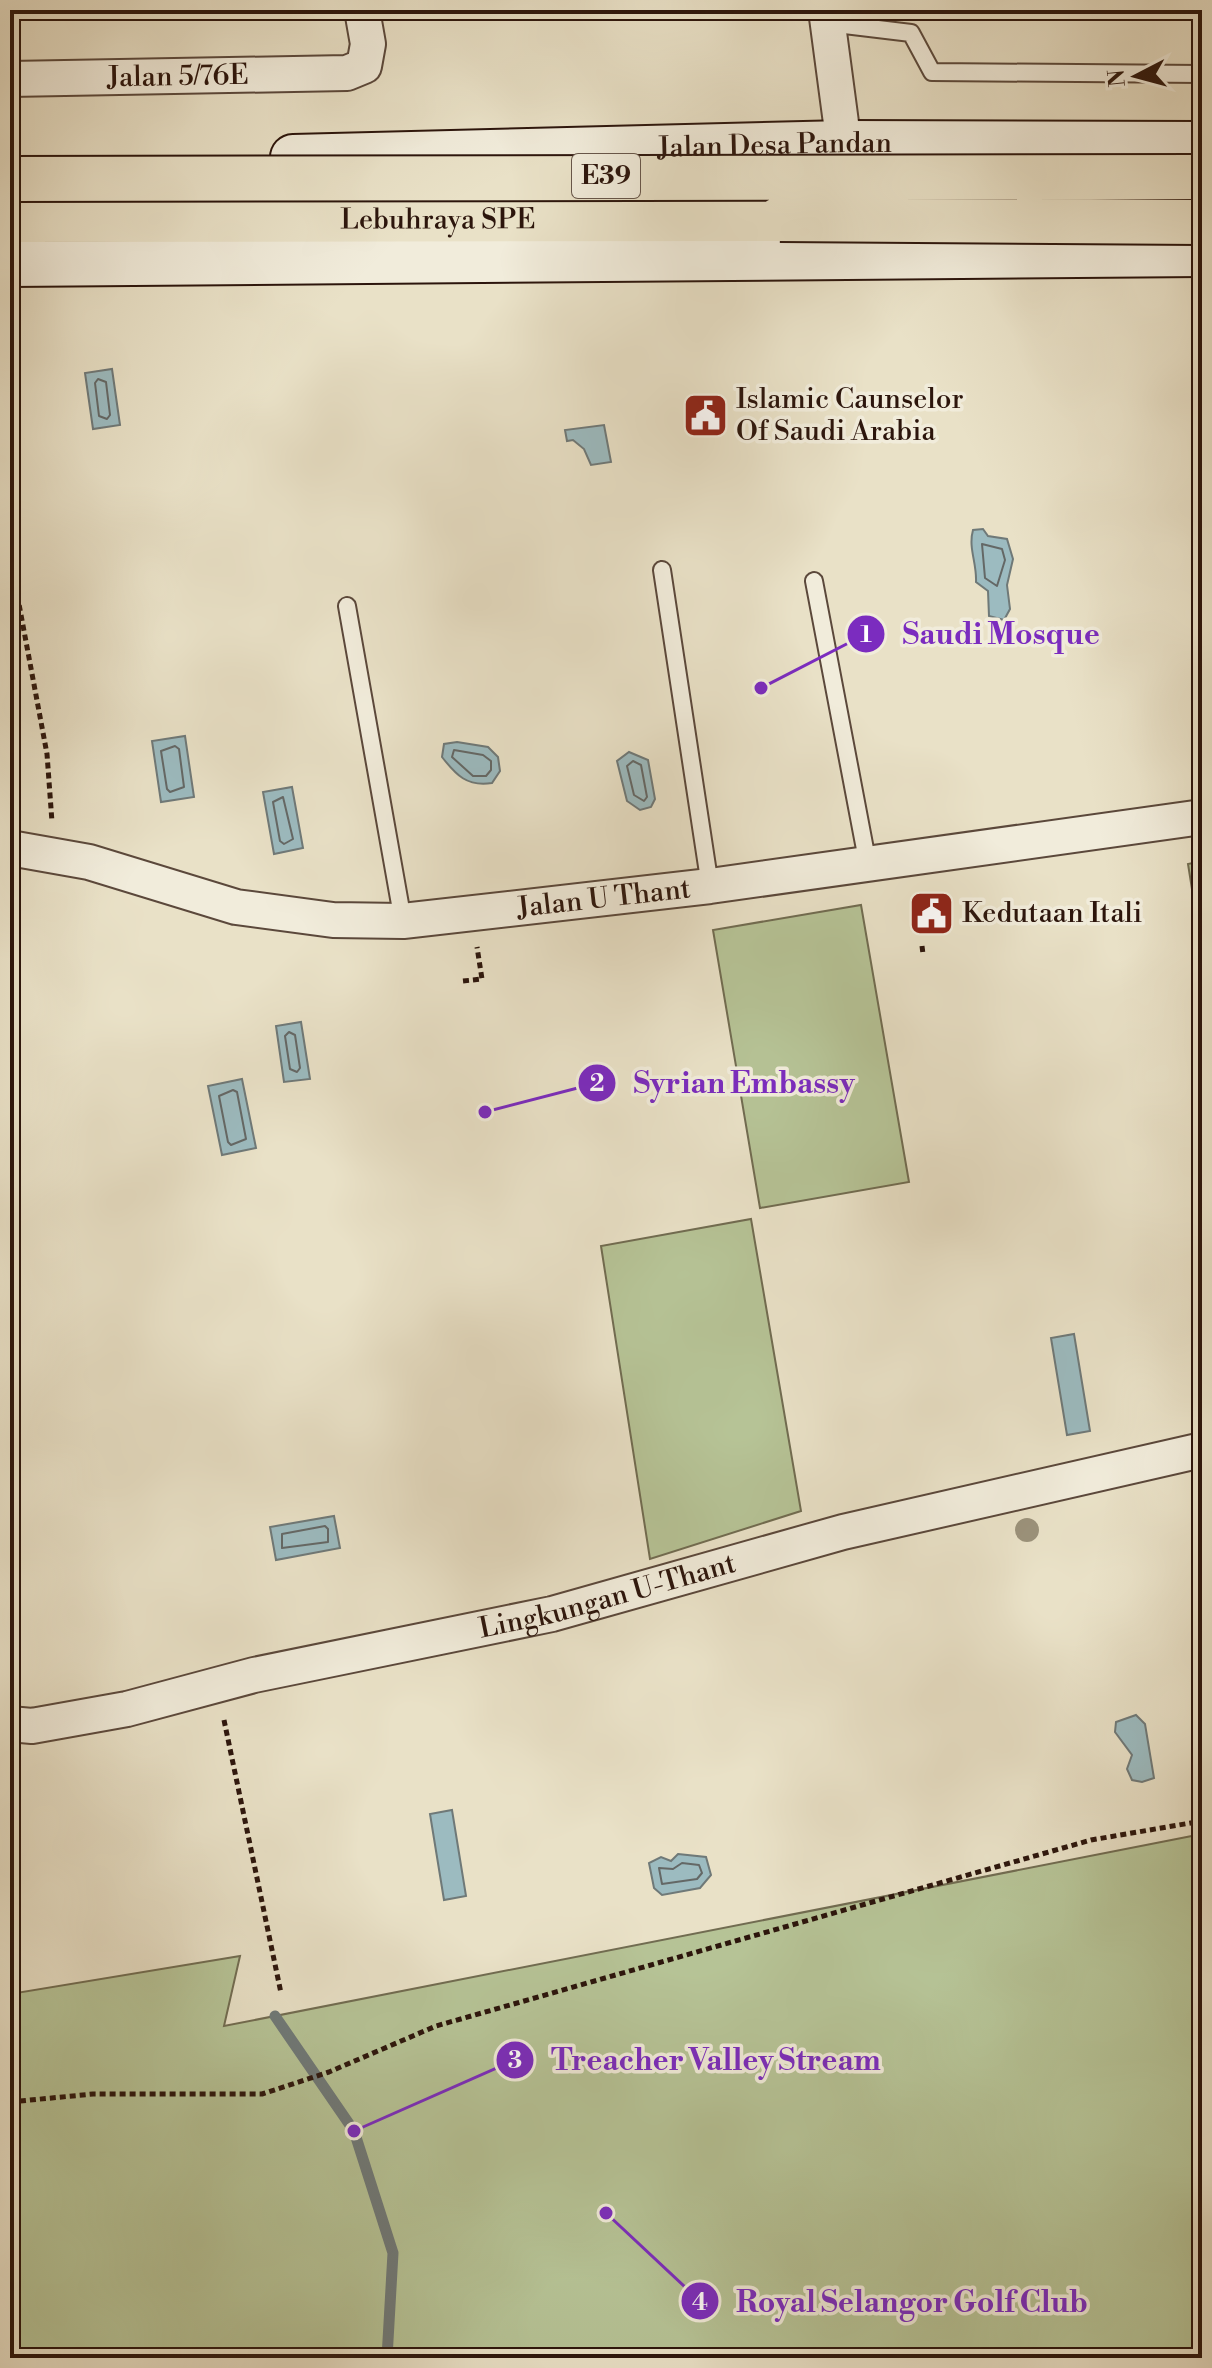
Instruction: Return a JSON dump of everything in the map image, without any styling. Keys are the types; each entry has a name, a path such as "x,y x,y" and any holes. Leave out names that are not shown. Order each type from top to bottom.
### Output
{"highway":[{"name":"Lebuhraya SPE","path":"10,179 1202,177"},
{"name":"Lebuhraya SPE","path":"10,220 707,218 1202,222"}],"street":[{"name":"Jalan 5/76E","path":"10,79 347,73 364,66 367,56 362,10"},
{"path":"827,17 855,233 871,242 996,242 1099,255"},
{"name":"Jalan Desa Pandan","path":"10,160 368,156 845,143 1202,144"},
{"name":"Jalan Desa Pandan","path":"10,191 850,206 1202,186"},
{"path":"645,261 816,248 839,238 850,206"},
{"path":"10,264 1202,254"},
{"name":"Jalan U Thant","path":"10,848 89,862 236,907 333,920 403,921 710,886 1202,817"},
{"name":"Lingkungan U-Thant","path":"10,1724 32,1726 113,1711 216,1685 552,1614 843,1532 1202,1450"}],"lane":[{"path":"827,17 911,33 932,72 1202,74"},
{"path":"662,570 710,886"},
{"path":"814,581 868,865"},
{"path":"347,606 403,921"}],"path":[{"path":"10,556 47,754 54,855"},
{"path":"922,946 923,954"},
{"path":"463,981 482,979 478,954"},
{"path":"216,1685 281,1993"},
{"path":"10,2102 93,2094 262,2094 329,2072 451,2022 1091,1840 1202,1821"}],"green space":[{"path":"1202,861 1202,952 1188,864"},
{"path":"861,905 909,1182 760,1208 713,930"},
{"path":"751,1219 801,1511 650,1559 601,1246"},
{"path":"1202,1834 1202,2358 10,2358 10,1994 240,1956 224,2026"}],"water":[{"path":"112,369 120,425 93,429 85,373"},
{"path":"604,425 611,462 591,465 584,449 573,440 567,441 565,430"},
{"path":"983,529 988,536 1007,539 1013,559 1007,585 1010,609 1004,620 989,616 988,591 976,582 972,537 973,530"},
{"path":"185,736 194,797 161,802 152,741"},
{"path":"457,742 488,747 498,757 500,771 492,783 469,781 447,763 442,757 444,744"},
{"path":"629,752 648,760 655,799 651,807 640,810 627,801 617,761"},
{"path":"292,787 303,848 274,854 263,792"},
{"path":"301,1022 310,1079 284,1082 276,1026"},
{"path":"242,1079 256,1148 222,1155 208,1086"},
{"path":"1074,1334 1090,1431 1067,1435 1051,1338"},
{"path":"334,1516 340,1548 276,1560 270,1527"},
{"path":"1136,1715 1145,1724 1154,1778 1142,1782 1132,1780 1127,1769 1132,1755 1115,1732 1116,1722"},
{"path":"452,1810 466,1896 444,1900 430,1814"},
{"path":"678,1854 706,1857 711,1875 700,1888 662,1895 654,1888 649,1863 661,1857 671,1861"}],"waterway":[{"path":"275,2016 354,2131 393,2253 387,2358"}],"place":[{"name":"Islamic Caunselor Of Saudi Arabia","path":"705,415"},
{"name":"Saudi Mosque","path":"761,688"},
{"name":"Kedutaan Itali","path":"931,913"},
{"name":"Syrian Embassy","path":"485,1112"},
{"name":"Treacher Valley Stream","path":"354,2131"},
{"name":"Royal Selangor Golf Club","path":"606,2213"}]}
